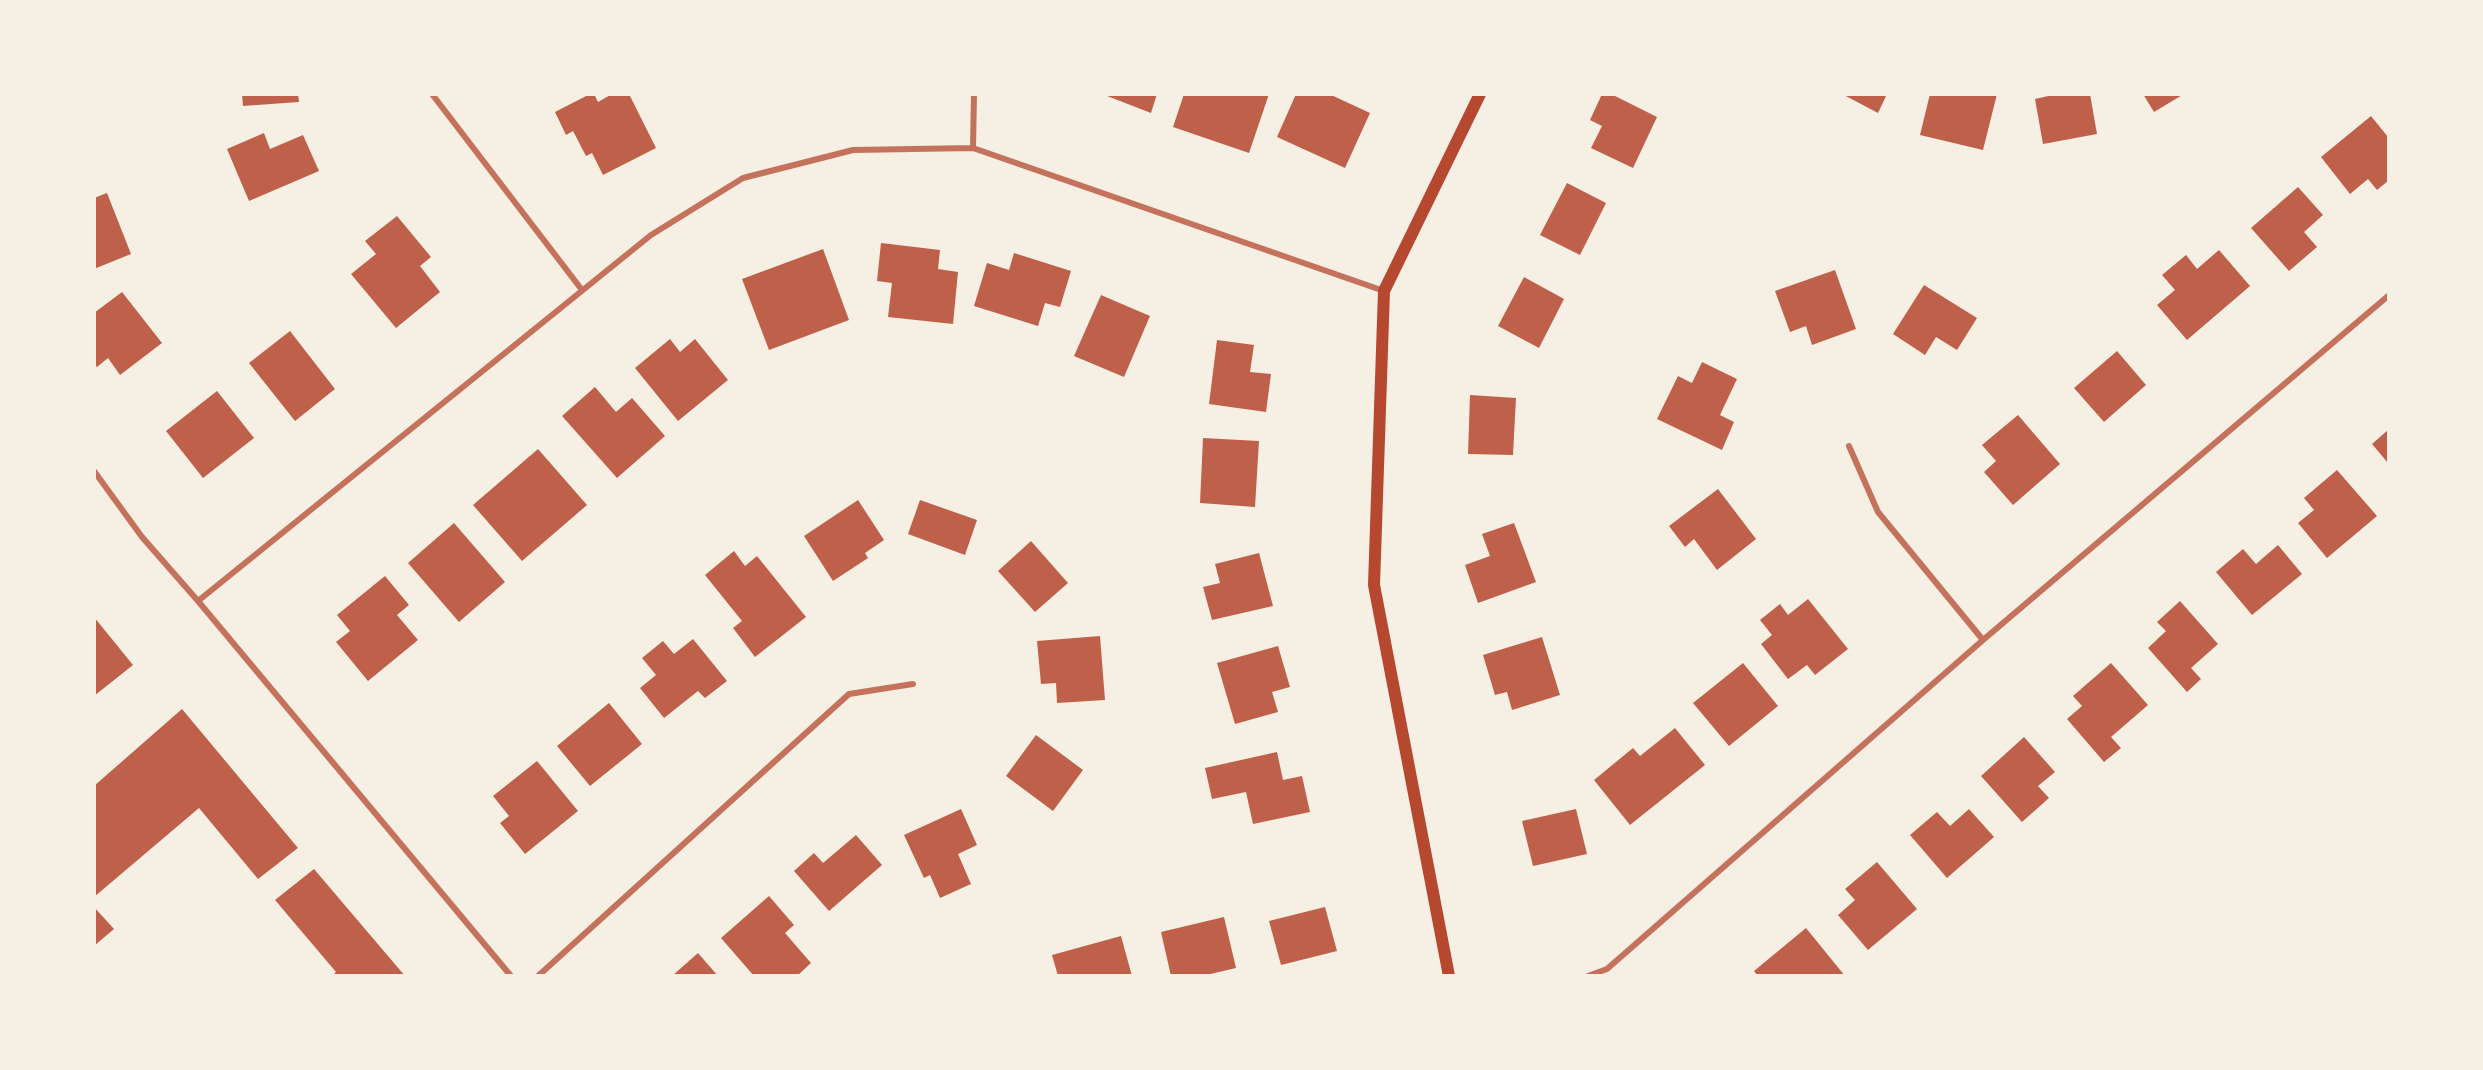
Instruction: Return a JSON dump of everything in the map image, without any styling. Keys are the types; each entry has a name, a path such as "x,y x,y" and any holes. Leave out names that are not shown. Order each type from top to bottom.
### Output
{"main road":[{"path":"1449,975 1374,585 1384,291 1480,94"}],"street":[{"path":"432,94 582,290"},
{"path":"973,148 974,94"},
{"path":"198,601 651,235 743,178 853,150 973,148 1384,291"},
{"path":"1588,975 1607,969 1983,640 2388,296"},
{"path":"1849,447 1878,512 1983,640"},
{"path":"94,471 142,537 511,975"},
{"path":"538,975 849,694 913,684"}],"building":[{"path":"242,94 298,94 299,102 243,106"},
{"path":"594,94 598,102 612,94 629,94 656,148 603,175 592,153 586,156 573,131 566,135 555,112"},
{"path":"1102,94 1157,94 1151,113"},
{"path":"1184,94 1269,94 1249,153 1173,127"},
{"path":"1296,94 1329,94 1370,113 1345,168 1277,137"},
{"path":"1602,94 1611,94 1657,117 1633,168 1591,148 1602,126 1590,120"},
{"path":"1842,94 1887,94 1878,113"},
{"path":"1930,94 1997,94 1983,150 1920,135"},
{"path":"2057,94 2090,94 2097,134 2043,144 2035,99"},
{"path":"2143,94 2184,94 2154,112"},
{"path":"2371,116 2388,137 2388,181 2377,190 2368,179 2350,194 2321,157"},
{"path":"264,133 270,149 303,135 319,171 249,201 227,149"},
{"path":"1567,183 1606,203 1580,255 1540,235"},
{"path":"2298,187 2323,215 2304,232 2317,247 2289,271 2251,228"},
{"path":"107,193 131,254 94,269 94,198"},
{"path":"397,216 431,257 420,266 440,292 396,328 351,274 376,254 365,241"},
{"path":"881,243 940,250 938,269 958,272 953,324 888,317 892,283 877,281"},
{"path":"823,249 849,320 769,350 742,279"},
{"path":"2219,250 2250,286 2187,340 2157,305 2175,290 2162,275 2186,255 2197,269"},
{"path":"1014,253 1071,271 1060,307 1045,303 1038,326 974,306 987,263 1009,270"},
{"path":"1835,270 1856,329 1812,345 1806,326 1790,332 1775,291"},
{"path":"1524,277 1564,299 1539,348 1498,326"},
{"path":"1924,285 1977,318 1957,350 1936,337 1925,355 1893,334"},
{"path":"122,292 162,343 120,375 108,358 97,367 94,364 94,313"},
{"path":"1101,295 1150,316 1124,377 1074,356"},
{"path":"290,331 335,389 295,421 249,363"},
{"path":"670,339 680,352 695,339 728,380 678,421 635,368"},
{"path":"1217,340 1254,345 1250,372 1271,374 1266,412 1209,404"},
{"path":"2117,351 2146,385 2104,422 2074,388"},
{"path":"1702,362 1737,379 1720,415 1734,422 1722,450 1657,419 1678,376 1692,383"},
{"path":"595,387 616,412 632,398 665,436 617,478 562,416"},
{"path":"217,391 254,438 203,478 166,431"},
{"path":"1470,395 1516,398 1513,455 1468,454"},
{"path":"2018,415 2060,464 2013,505 1984,472 1996,461 1982,445"},
{"path":"2388,430 2388,463 2372,444"},
{"path":"1203,438 1259,441 1255,507 1200,503"},
{"path":"538,449 587,505 522,561 473,505"},
{"path":"2337,470 2377,516 2327,558 2298,523 2314,510 2304,498"},
{"path":"1718,489 1756,539 1717,570 1694,539 1685,547 1669,526"},
{"path":"858,500 884,540 865,553 868,558 833,581 804,536"},
{"path":"920,500 977,520 965,555 908,534"},
{"path":"454,523 505,582 459,622 408,563"},
{"path":"1514,523 1536,582 1478,603 1465,565 1490,556 1482,534"},
{"path":"1031,541 1068,583 1035,612 998,571"},
{"path":"2278,545 2302,574 2252,615 2216,572 2243,549 2256,564"},
{"path":"734,551 745,566 757,556 806,617 755,657 733,628 742,621 705,575"},
{"path":"1259,553 1273,606 1212,620 1203,587 1220,583 1215,564"},
{"path":"385,576 409,605 397,615 418,640 368,681 336,642 350,631 337,615"},
{"path":"1808,599 1848,649 1815,675 1807,665 1788,679 1761,644 1772,635 1760,620 1780,604 1788,615"},
{"path":"2180,601 2218,644 2191,668 2201,679 2187,692 2148,648 2166,631 2157,622"},
{"path":"94,617 133,665 94,696"},
{"path":"1100,636 1105,700 1057,703 1056,683 1041,684 1037,641"},
{"path":"1542,637 1560,695 1512,710 1507,692 1495,695 1483,655"},
{"path":"693,639 727,681 705,698 698,691 664,718 640,688 656,675 642,658 663,641 674,654"},
{"path":"1278,646 1290,687 1272,692 1278,712 1235,724 1217,663"},
{"path":"1743,663 1778,706 1729,746 1693,703"},
{"path":"2111,663 2148,705 2111,737 2121,748 2104,762 2067,719 2082,706 2073,696"},
{"path":"609,703 642,744 590,786 557,746"},
{"path":"182,709 298,848 258,879 199,808 94,897 94,786"},
{"path":"1675,728 1705,765 1630,825 1594,780 1633,748 1640,756"},
{"path":"1036,735 1083,770 1053,811 1006,776"},
{"path":"2024,737 2055,772 2038,786 2049,798 2022,822 1981,776"},
{"path":"1277,752 1283,780 1302,776 1310,812 1253,824 1246,792 1212,799 1205,768"},
{"path":"537,761 578,811 525,854 500,823 509,816 493,796"},
{"path":"961,809 977,845 958,854 971,884 940,898 930,875 924,878 904,835"},
{"path":"1576,809 1587,854 1533,866 1522,821"},
{"path":"1969,809 1994,837 1947,878 1910,835 1937,812 1950,826"},
{"path":"856,835 882,865 829,911 794,871 814,853 823,863"},
{"path":"1877,862 1917,909 1868,950 1838,915 1855,900 1845,889"},
{"path":"314,869 405,976 332,976 336,972 275,900"},
{"path":"769,896 794,925 785,933 811,963 797,976 754,976 721,938"},
{"path":"94,907 114,929 94,946"},
{"path":"1325,907 1337,951 1281,965 1269,921"},
{"path":"1224,917 1236,968 1202,976 1171,976 1161,932"},
{"path":"1806,928 1845,976 1758,976 1754,971"},
{"path":"1121,936 1132,976 1058,976 1052,955"},
{"path":"698,953 718,976 672,976"}]}
